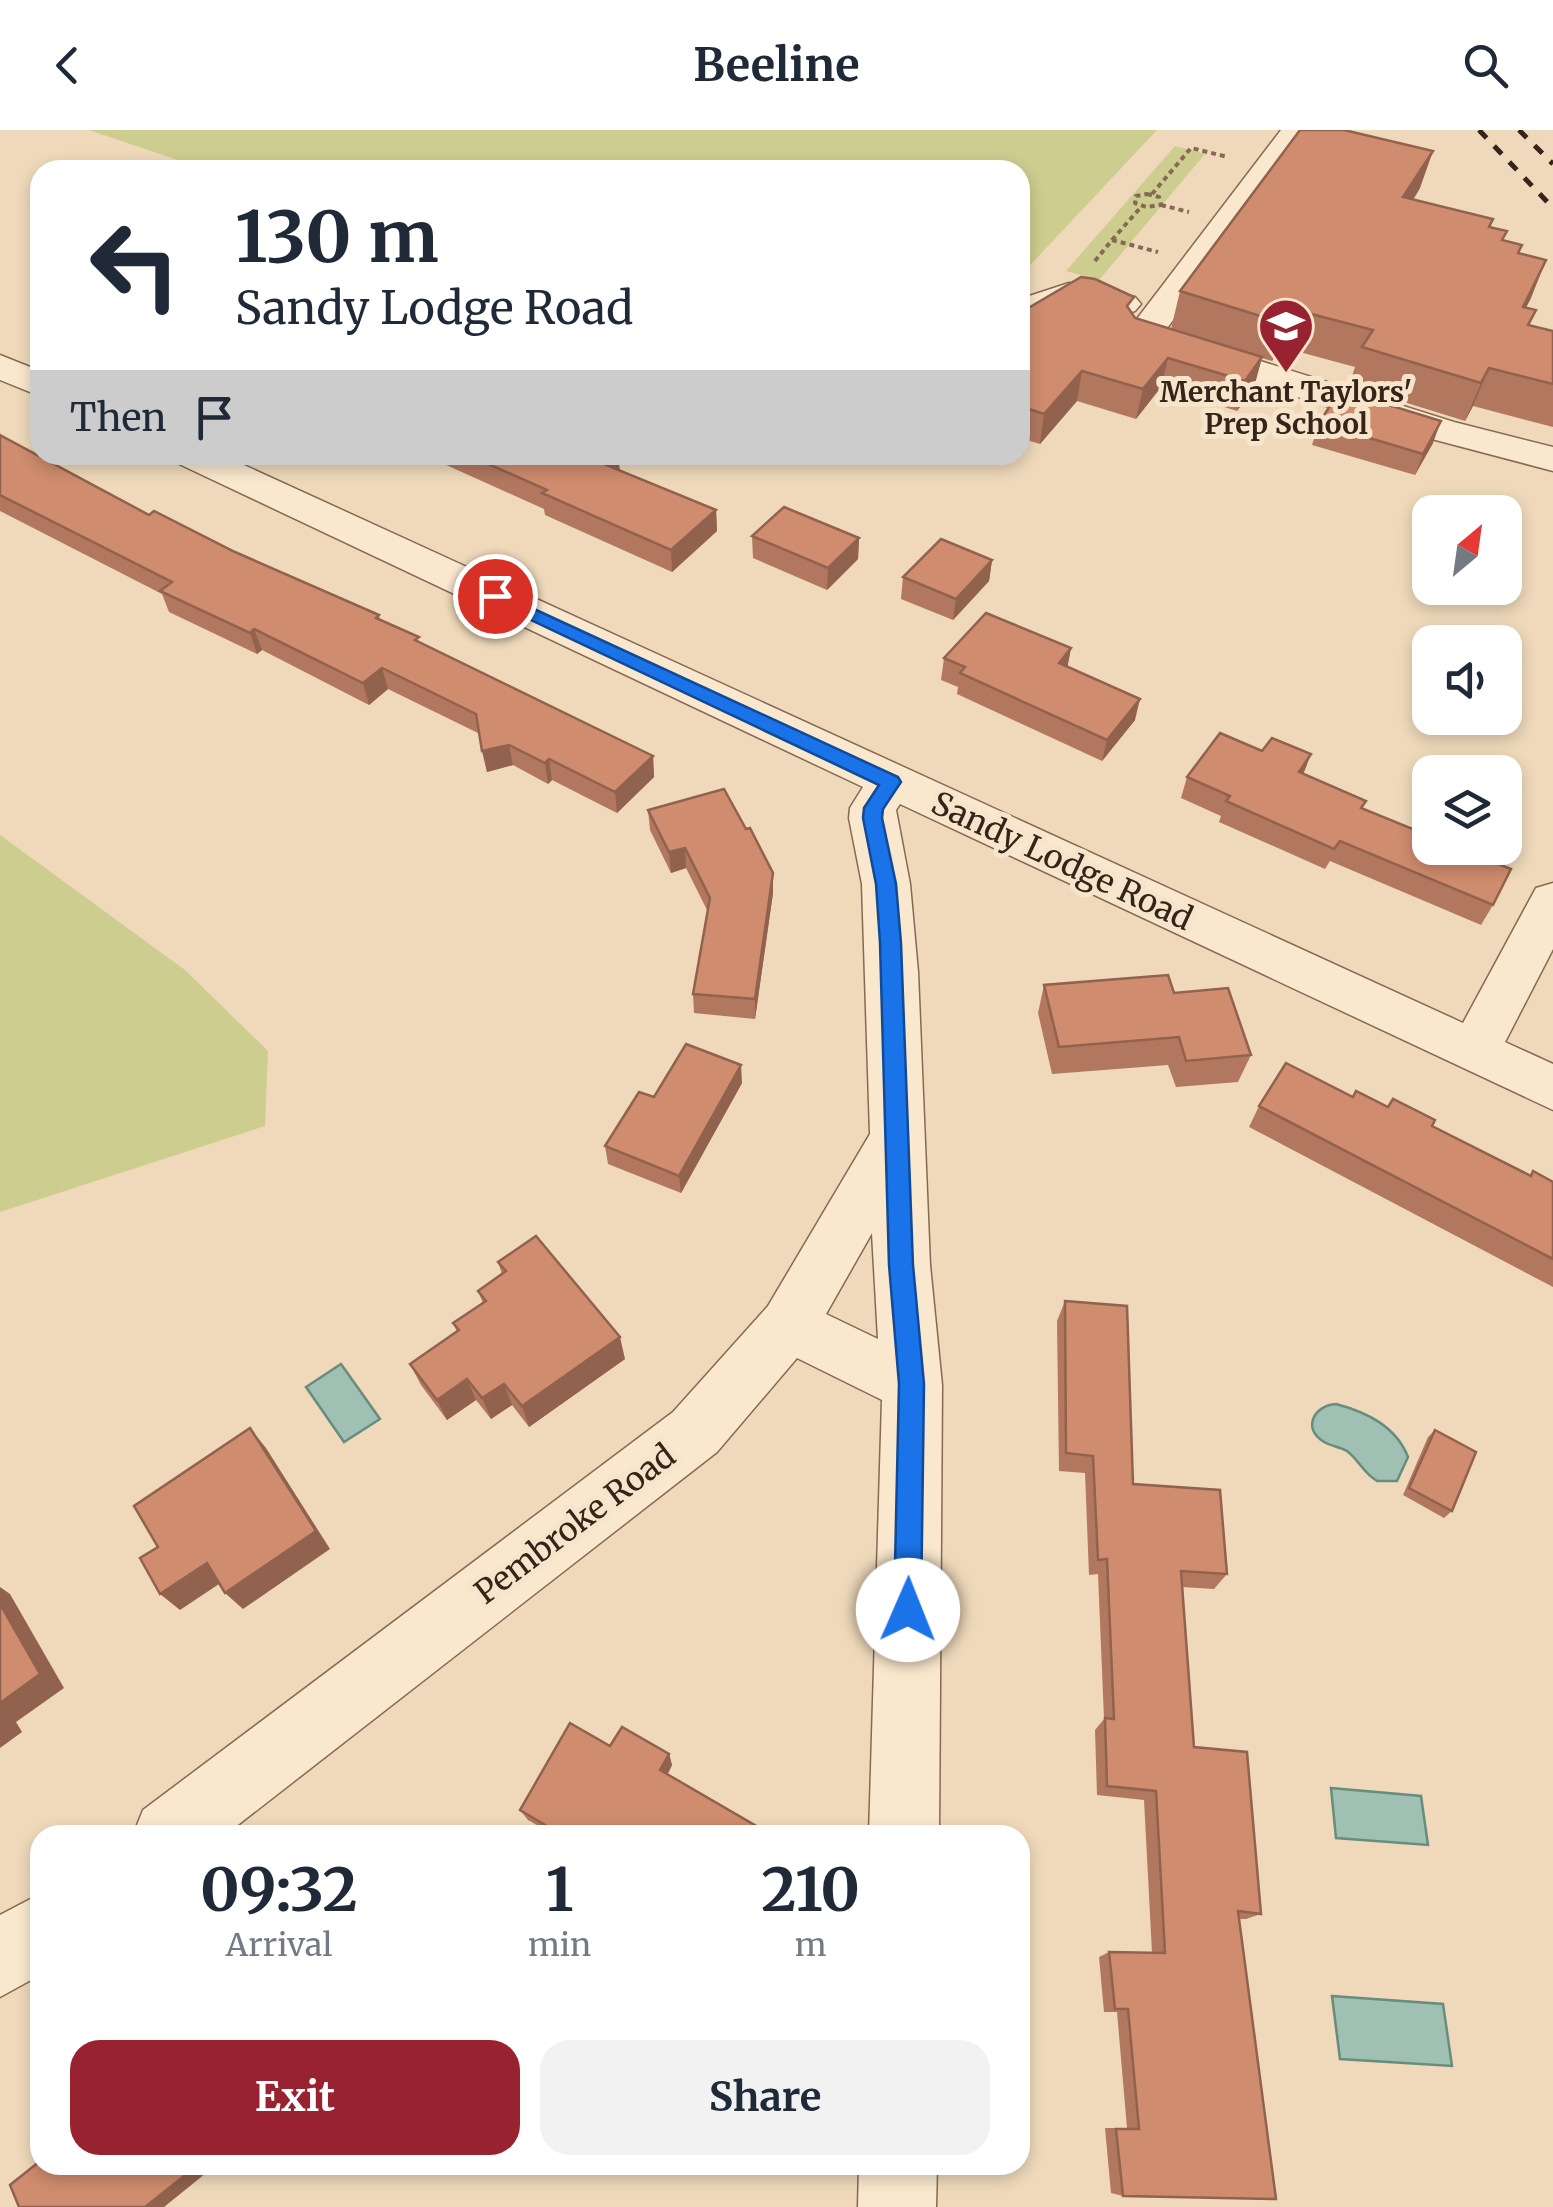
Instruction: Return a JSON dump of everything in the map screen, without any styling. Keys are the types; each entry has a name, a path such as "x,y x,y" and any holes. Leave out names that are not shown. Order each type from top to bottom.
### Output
{"street":[{"path":"1292,137 1143,336 1423,424 1553,458"},
{"path":"1030,307 1050,294 1095,296 1160,314"},
{"path":"0,366 30,380"},
{"name":"Sandy Lodge Road","path":"212,465 1553,1088"},
{"path":"891,782 873,808 872,818 886,884 901,1265 912,1384 904,1825"},
{"path":"1474,1052 1553,902"},
{"name":"Pembroke Road","path":"181,1825 695,1432 789,1325 898,1136"},
{"path":"789,1325 912,1384"},
{"path":"0,1960 30,1938"},
{"path":"898,2175 898,2207"}],"path":[{"path":"1141,206 1134,198 1152,194 1191,148 1269,168"},
{"path":"1095,260 1141,206 1161,205 1161,199 1152,194"},
{"path":"1112,240 1198,263"}],"green space":[{"path":"89,130 1157,130 1030,265 1030,160 178,160"},
{"path":"1175,146 1205,154 1099,280 1066,271"},
{"path":"0,835 185,970 268,1051 265,1126 0,1212"}],"shaded area":[{"path":"341,1364 380,1419 344,1442 306,1387"},
{"path":"1336,1404 1369,1416 1396,1437 1408,1457 1397,1481 1377,1481 1347,1451 1317,1436 1314,1418 1322,1408"},
{"path":"1331,1788 1421,1796 1428,1845 1336,1838"},
{"path":"1332,1996 1443,2004 1452,2066 1340,2059"}],"building":[{"path":"1300,130 1344,130 1433,151 1403,197 1493,219 1489,227 1507,231 1502,240 1522,245 1518,253 1546,260 1523,307 1536,310 1528,325 1553,331 1553,384 1489,368 1481,383 1362,347 1373,330 1292,309 1283,323 1180,291"},
{"path":"1081,277 1095,279 1134,297 1127,306 1135,318 1262,357 1245,381 1168,358 1143,389 1082,371 1044,414 1030,409 1030,307"},
{"path":"1340,390 1441,421 1423,454 1319,423"},
{"path":"0,435 30,451 30,465 56,465 149,515 154,511 235,552 379,615 376,618 419,637 415,640 653,756 615,792 549,759 545,763 509,745 482,751 476,714 382,668 363,683 254,629 250,633 160,591 172,582 0,495"},
{"path":"491,465 606,465 716,510 671,550 542,493 547,490"},
{"path":"784,507 859,538 828,568 752,536"},
{"path":"941,539 992,560 956,599 903,577"},
{"path":"986,613 1071,648 1059,663 1140,699 1107,740 960,673 965,667 944,658"},
{"path":"1220,733 1262,751 1272,738 1311,754 1299,772 1366,801 1361,808 1412,829 1412,865 1501,865 1511,869 1493,905 1340,841 1334,849 1226,801 1230,796 1187,777"},
{"path":"724,789 773,873 755,999 693,994 710,898 685,848 669,852 648,810"},
{"path":"1168,975 1174,993 1228,988 1251,1055 1186,1061 1179,1037 1059,1047 1044,985"},
{"path":"686,1044 741,1065 679,1176 605,1146 639,1092 654,1097"},
{"path":"1286,1063 1353,1097 1356,1091 1388,1107 1393,1099 1435,1120 1432,1126 1531,1176 1533,1171 1553,1182 1553,1259 1259,1106"},
{"path":"536,1236 620,1337 522,1406 504,1384 482,1398 467,1379 437,1400 410,1364 459,1330 453,1323 486,1301 478,1291 506,1271 498,1262"},
{"path":"1065,1301 1127,1306 1133,1484 1220,1490 1227,1574 1181,1571 1194,1747 1247,1752 1261,1914 1238,1911 1276,2199 1123,2196 1116,2129 1139,2129 1128,2009 1115,2009 1109,1952 1165,1953 1156,1791 1107,1786 1105,1718 1114,1719 1107,1559 1098,1560 1093,1456 1066,1453"},
{"path":"250,1428 316,1531 225,1593 207,1563 160,1594 140,1558 158,1547 134,1506"},
{"path":"1435,1430 1476,1452 1452,1511 1409,1488"},
{"path":"0,1604 40,1674 0,1703"},
{"path":"570,1723 610,1746 622,1727 669,1754 660,1770 755,1825 545,1825 520,1810"},
{"path":"30,2169 30,2175 185,2175 145,2207 19,2207 10,2185"}],"railway":[{"path":"1479,130 1553,208"},
{"path":"1519,130 1553,164"}],"place":[{"name":"Merchant Taylors' Prep School","path":"1286,375"}],"route":[{"path":"495,596 891,782 873,808 872,818 886,884 901,1265 912,1384 908,1610"}]}
